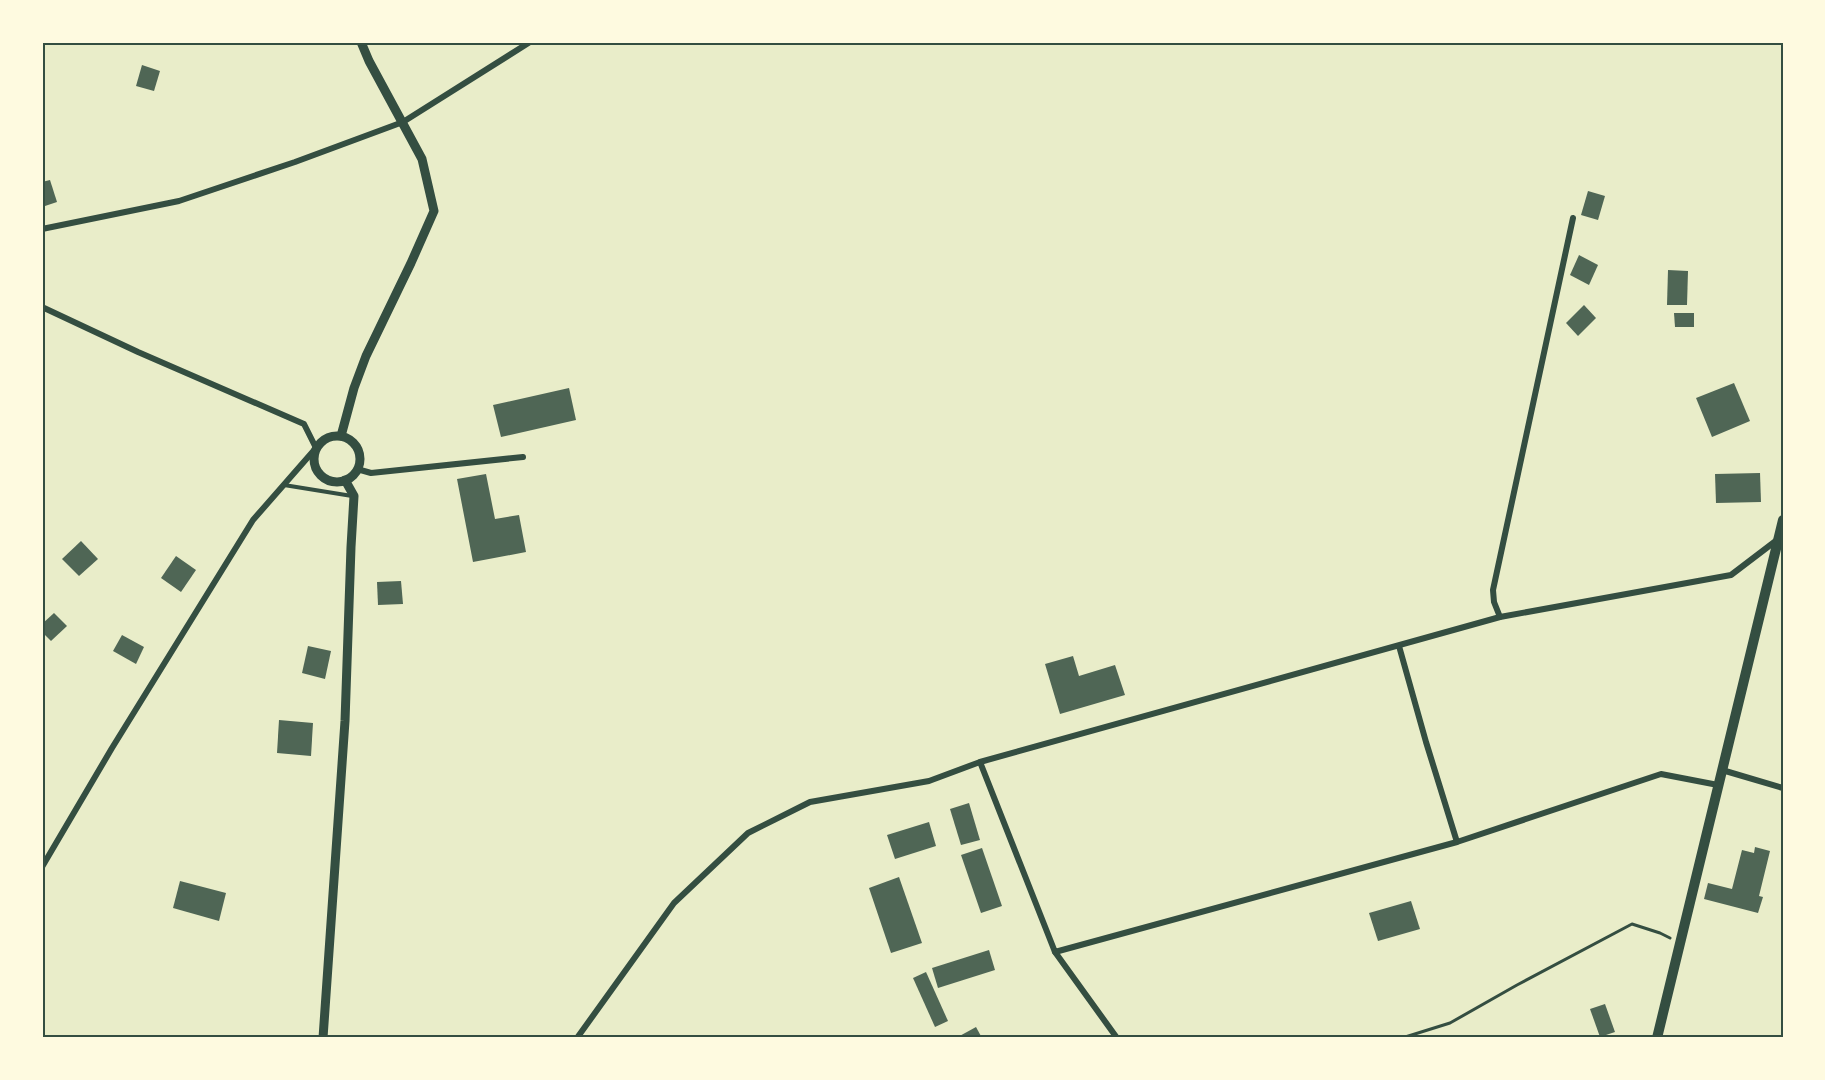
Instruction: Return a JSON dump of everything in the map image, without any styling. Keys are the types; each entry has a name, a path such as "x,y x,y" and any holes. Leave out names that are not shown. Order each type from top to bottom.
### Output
{"main road":[{"path":"1657,1038 1718,785 1781,539 1783,520"}],"street":[{"path":"340,436 354,387 366,356 434,211 422,159 361,42"},
{"path":"42,229 179,201 295,162 403,122 530,42"},
{"path":"1500,617 1494,602 1493,590 1573,218"},
{"path":"42,307 138,352 304,424 316,448 314,462 320,474 331,481 345,480 352,476 360,459 357,448 350,440 340,436 331,436 322,441 316,448 284,485 253,520 112,748 42,867"},
{"path":"357,469 372,473 524,457"},
{"path":"323,1038 345,721 354,496 345,480"},
{"path":"577,1038 674,903 748,833 810,802 929,781 980,762 1500,617 1731,575 1781,539"},
{"path":"1399,646 1457,842"},
{"path":"980,762 1055,952 1117,1038"},
{"path":"1722,770 1783,788"},
{"path":"1055,952 1457,842 1661,774 1718,785"}],"lane":[{"path":"284,485 354,496"}],"path":[{"path":"1402,1038 1450,1023 1632,924 1660,933 1679,943"}],"building":[{"path":"142,65 160,71 154,91 136,86"},
{"path":"50,180 57,202 42,207 42,182"},
{"path":"1588,191 1605,196 1598,220 1581,215"},
{"path":"1579,255 1598,265 1589,285 1570,275"},
{"path":"1668,270 1688,271 1687,305 1667,305"},
{"path":"1584,305 1596,318 1578,336 1566,323"},
{"path":"1674,313 1694,313 1694,327 1675,327"},
{"path":"1734,383 1750,421 1712,437 1696,398"},
{"path":"569,388 576,420 501,437 493,405"},
{"path":"1760,473 1761,502 1716,503 1715,474"},
{"path":"486,474 495,519 519,515 526,552 473,562 457,479"},
{"path":"81,541 98,559 79,576 62,559"},
{"path":"176,556 196,570 181,592 161,578"},
{"path":"401,581 403,604 378,605 377,582"},
{"path":"54,613 67,626 51,641 42,632 42,624"},
{"path":"122,635 144,647 136,664 113,651"},
{"path":"308,646 331,651 325,679 302,673"},
{"path":"1073,656 1079,676 1115,665 1125,695 1060,714 1045,664"},
{"path":"279,720 313,723 311,756 277,753"},
{"path":"969,803 980,840 961,845 950,809"},
{"path":"929,822 936,846 895,859 887,835"},
{"path":"1755,847 1770,851 1759,896 1763,897 1758,913 1704,899 1708,883 1732,889 1742,850 1754,853"},
{"path":"982,848 1002,906 981,913 961,855"},
{"path":"899,877 922,943 891,953 869,888"},
{"path":"180,881 226,893 219,921 173,908"},
{"path":"1411,901 1420,929 1378,941 1369,913"},
{"path":"989,950 995,970 938,988 932,968"},
{"path":"926,972 948,1021 935,1027 913,978"},
{"path":"1605,1004 1615,1032 1600,1037 1590,1009"},
{"path":"976,1027 982,1038 956,1038"}]}
